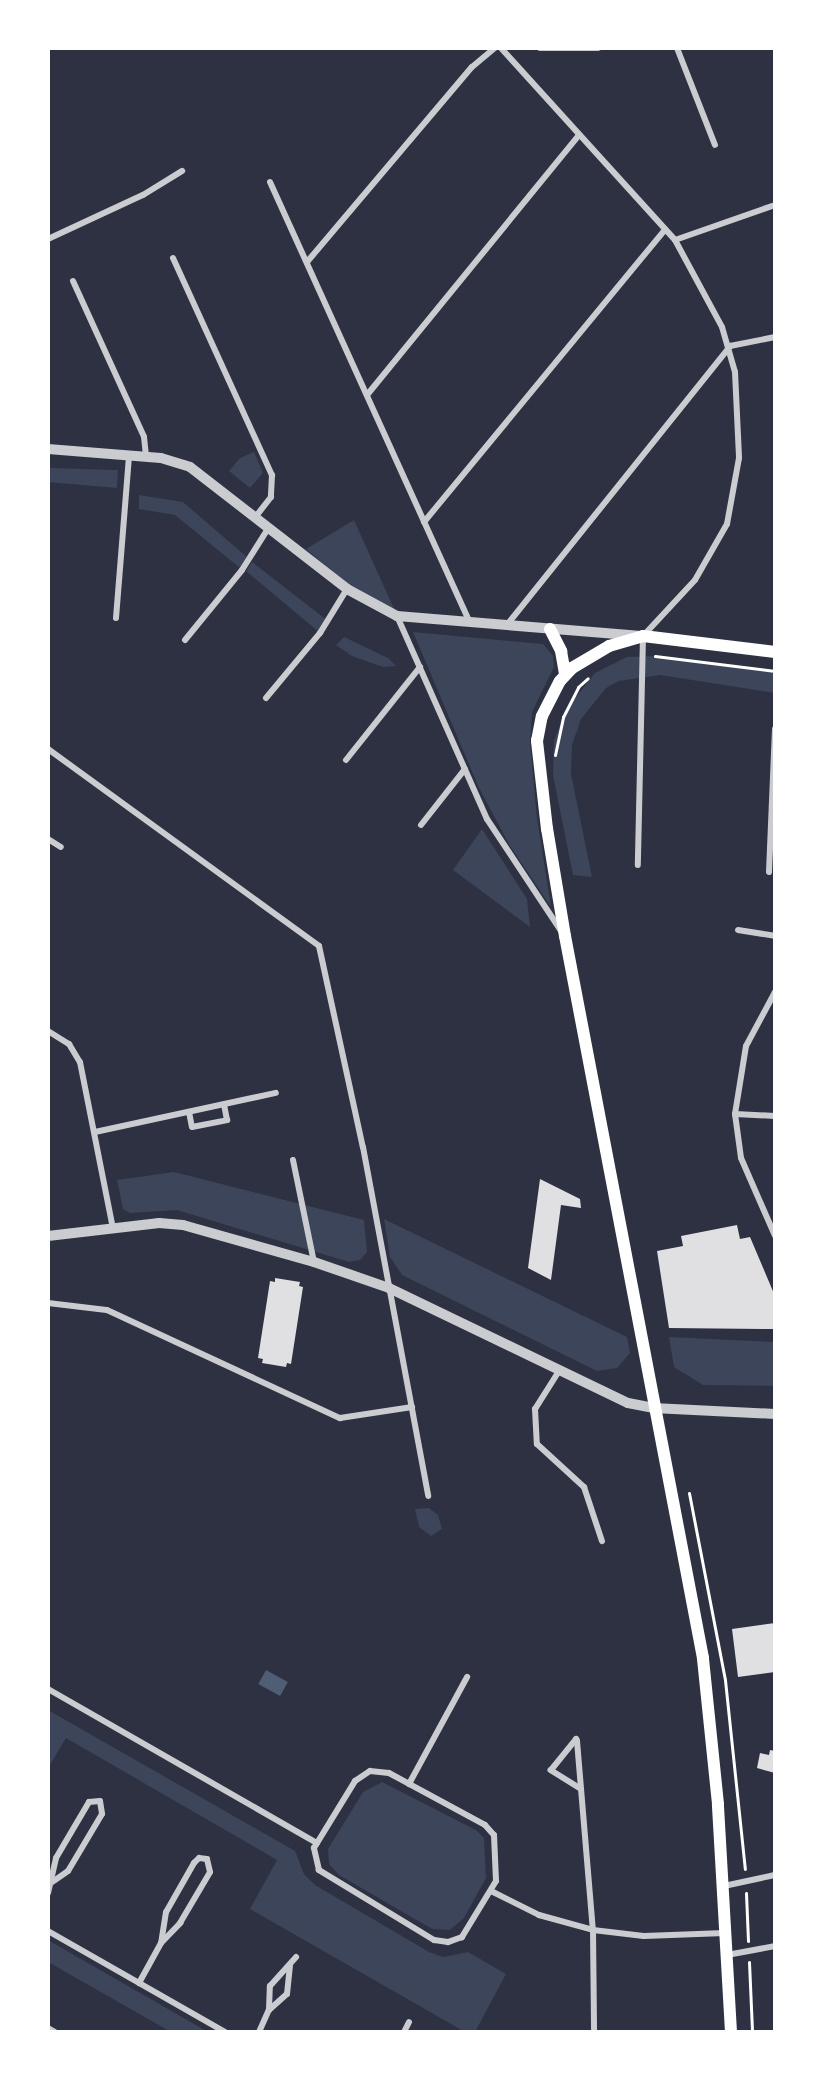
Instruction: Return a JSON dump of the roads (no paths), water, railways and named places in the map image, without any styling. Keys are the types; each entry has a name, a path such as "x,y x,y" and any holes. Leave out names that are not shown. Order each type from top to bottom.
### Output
{"main road":[{"path":"550,629 561,651 565,674"},
{"path":"731,2032 724,1886 703,1658 653,1408 565,936 545,818 537,741 546,705 565,674 609,646 643,636 775,652"}],"street":[{"path":"307,262 472,67 495,48"},
{"path":"501,48 675,240 730,346 740,432 735,493 727,524 695,580 643,636 638,865"},
{"path":"540,48 598,48"},
{"path":"677,48 715,145"},
{"path":"367,395 579,135"},
{"path":"48,239 143,195 182,171"},
{"path":"270,182 470,624"},
{"path":"675,240 775,205"},
{"path":"424,522 666,230"},
{"path":"173,258 272,475 271,497 256,516"},
{"path":"73,281 144,437 146,457"},
{"path":"505,626 730,346 775,337"},
{"path":"48,449 176,461 197,470 347,589 397,616 470,624 643,636"},
{"path":"116,618 129,455"},
{"path":"185,640 242,570 270,527"},
{"path":"266,698 320,633 347,589"},
{"path":"397,616 487,819 565,936"},
{"path":"346,760 420,666"},
{"path":"769,872 775,729"},
{"path":"48,750 319,946 389,1288 428,1496"},
{"path":"421,825 465,769"},
{"path":"48,839 62,847"},
{"path":"738,930 775,936"},
{"path":"775,992 746,1046 735,1114 741,1158 775,1236"},
{"path":"48,1031 69,1044 80,1062 113,1228"},
{"path":"95,1132 276,1094"},
{"path":"189,1112 192,1127 227,1120 224,1104"},
{"path":"735,1114 775,1116"},
{"path":"293,1160 315,1262"},
{"path":"48,1236 159,1223 183,1225 315,1262 389,1288 612,1397 653,1408 775,1414"},
{"path":"48,1303 107,1310 340,1418 412,1407"},
{"path":"559,1371 535,1409 537,1444 584,1487 602,1541"},
{"path":"409,1784 467,1677"},
{"path":"48,1689 317,1843"},
{"path":"581,1789 552,1770 576,1739 578,1741 593,1930 594,2032"},
{"path":"383,1771 409,1784 491,1831 496,1839 498,1868 491,1891 467,1932 455,1940 441,1942 323,1874 314,1856 317,1843 355,1781 365,1773 383,1771"},
{"path":"48,1893 56,1858 86,1805 92,1800 100,1801 102,1814 68,1871 52,1882"},
{"path":"139,1983 161,1942 180,1923 210,1872 207,1860 196,1860 166,1912 161,1942"},
{"path":"724,1886 775,1875"},
{"path":"491,1891 538,1915 593,1930 644,1935 725,1933"},
{"path":"48,1931 225,2032"},
{"path":"727,1955 775,1946"},
{"path":"269,2010 270,1986 296,1957"},
{"path":"258,2032 269,2010 290,1988 290,1966"},
{"path":"404,2032 409,2022"},
{"path":"48,2028 55,2032"}]}
